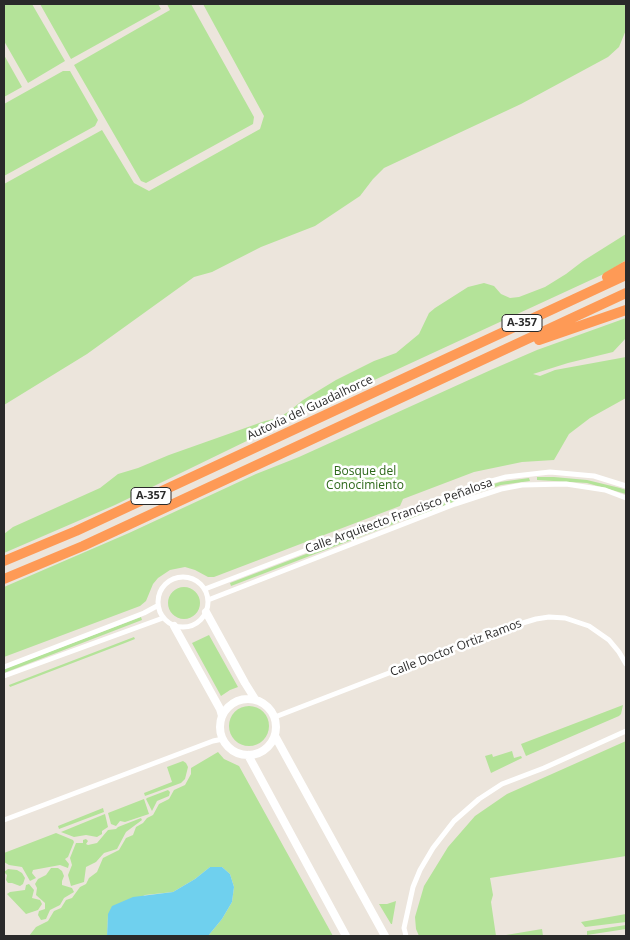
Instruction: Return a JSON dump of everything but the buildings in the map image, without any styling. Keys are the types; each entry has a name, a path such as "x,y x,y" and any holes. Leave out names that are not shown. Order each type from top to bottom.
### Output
{"highway":[{"path":"419,371 507,324 626,266"},
{"name":"Autovía del Guadalhorce","path":"4,561 76,531 626,275"},
{"name":"A-357","path":"4,579 83,546 626,293"},
{"path":"507,349 598,321 626,310"}],"street":[{"name":"Calle Arquitecto Francisco Peñalosa","path":"205,589 474,486 506,477 550,472 594,476 626,486"},
{"name":"Calle Arquitecto Francisco Peñalosa","path":"208,600 447,507 501,489 522,485 566,484 605,490 626,498"},
{"path":"174,626 189,627 196,624 206,612 208,600 205,589 194,579 178,577 165,584 158,598 158,606 163,618 174,626 220,709 222,716"},
{"path":"4,667 158,606"},
{"path":"206,612 255,699"},
{"name":"Calle Doctor Ortiz Ramos","path":"275,717 503,629 548,617 565,618 589,626 609,640 626,664"},
{"path":"4,676 163,618"},
{"path":"255,699 271,709 277,727 271,744 265,750 248,755 233,750 223,739 220,724 226,709 239,700 255,699"},
{"path":"406,936 404,928 408,906 420,870 433,848 454,821 479,799 502,784 626,731"},
{"path":"275,736 385,936"},
{"path":"4,820 203,744 223,739"},
{"path":"248,755 346,936"}],"green space":[{"path":"4,4 32,4 65,61 28,83 4,41"},
{"path":"40,4 158,4 161,9 71,59"},
{"path":"167,4 191,4 254,117 253,124 146,183 141,181 74,65 170,10"},
{"path":"203,4 626,4 626,30 619,47 608,57 521,104 384,168 360,196 315,226 261,247 212,272 194,277 87,354 4,405 4,184 102,130 134,183 149,191 260,129 264,116"},
{"path":"4,55 22,87 4,97"},
{"path":"63,71 70,71 98,120 95,126 4,176 4,104"},
{"path":"626,234 626,260 606,273 331,400 115,505 4,553 4,534 13,527 100,488 118,474 278,418 336,380 374,361 396,353 419,334 429,313 468,287 484,283 494,286 501,294 510,298 519,297 545,287"},
{"name":"Bosque del Conocimiento","path":"626,318 626,338 613,352 533,374 540,376 555,370 626,357 626,398 590,418 569,434 554,460 522,462 474,472 403,499 400,506 214,577 208,577 185,567 170,570 153,584 146,601 140,606 4,657 4,587 129,533 256,474 299,457 493,369 537,350"},
{"path":"537,477 587,480 626,490 626,494 587,483 537,480"},
{"path":"529,478 530,481 501,485 407,520 405,516 500,482"},
{"path":"398,519 399,522 231,586 230,583"},
{"path":"184,587 196,591 200,603 196,615 184,619 172,615 168,603 172,591"},
{"path":"141,617 142,620 4,673 4,669"},
{"path":"209,635 238,687 221,696 192,643"},
{"path":"134,637 135,639 125,643 10,687 9,685"},
{"path":"623,705 619,716 526,756 521,744"},
{"path":"249,706 263,712 269,726 263,740 249,746 235,740 229,726 235,712"},
{"path":"626,741 626,856 490,878 496,936 419,936 415,917 424,886 448,847 475,816 507,794"},
{"path":"512,751 514,758 521,756 522,758 491,773 485,756 492,754 493,757"},
{"path":"218,752 224,759 239,766 333,936 208,936 222,919 232,902 234,887 230,874 222,867 210,867 195,879 173,892 145,895 108,915 107,936 29,936 36,927 48,921 54,911 61,908 66,900 72,898 80,887 86,884 89,878 97,872 103,858 119,850 126,838 133,835 136,827 153,815 159,804 169,799 174,790 185,785 191,774 191,768"},
{"path":"183,761 188,767 185,779 181,783 145,796 144,793 172,782 167,767"},
{"path":"168,790 170,792 169,796 157,801 152,811 146,799"},
{"path":"144,799 149,814 125,822 120,821 116,826 111,824 108,813"},
{"path":"103,808 104,812 59,829 58,826"},
{"path":"105,814 108,827 97,837 86,835 74,837 61,832"},
{"path":"141,818 142,820 126,832 117,849 104,853 96,862 86,867 84,882 71,886 68,875 72,865 70,858 76,843 83,843 83,840 86,839 88,841 86,844 88,845 97,843 108,830 116,829"},
{"path":"56,833 74,842 68,857 65,859 69,864 68,868 60,865 33,870 32,873 36,878 30,881 22,867 9,865 4,862 4,853"},
{"path":"51,868 58,868 62,871 64,876 62,885 72,888 74,892 64,898 60,905 50,910 46,919 41,920 38,915 39,911 45,909 45,903 36,895 37,888 35,884"},
{"path":"8,869 17,870 22,873 25,878 23,884 20,886 8,883 6,880 7,875 4,872"},
{"path":"29,884 34,890 32,898 40,900 42,904 38,910 26,914 7,894 25,890 26,885"},
{"path":"396,901 392,924 391,924 379,904"},
{"path":"626,914 626,922 585,927 581,922"},
{"path":"626,925 626,929 587,935 587,931"},
{"path":"542,929 543,936 500,936"}],"water":[{"path":"210,867 222,867 230,874 234,887 232,902 222,919 208,936 107,936 108,914 112,906 133,897 173,892 195,879"}]}
